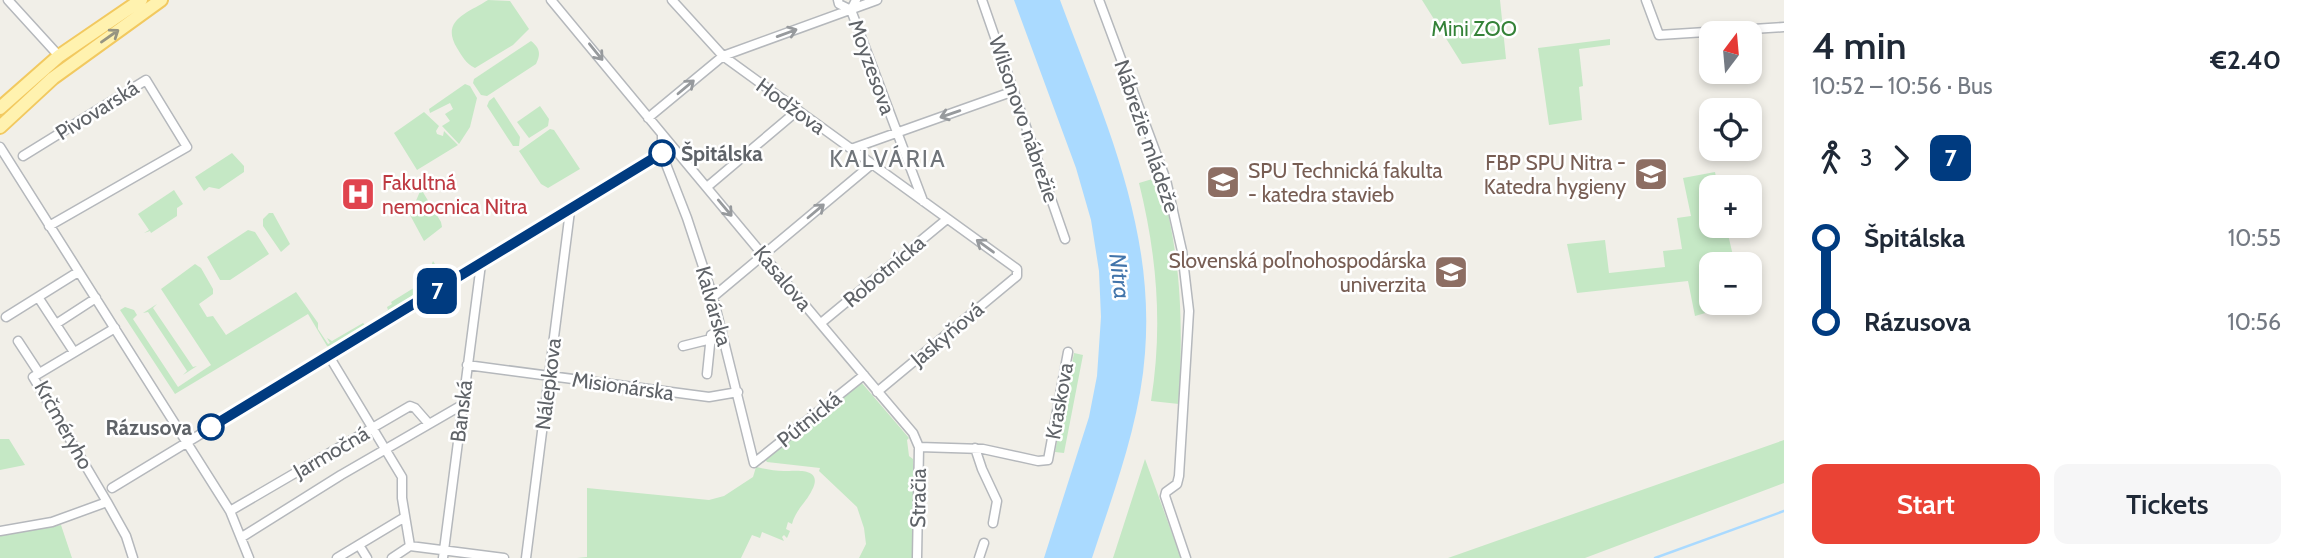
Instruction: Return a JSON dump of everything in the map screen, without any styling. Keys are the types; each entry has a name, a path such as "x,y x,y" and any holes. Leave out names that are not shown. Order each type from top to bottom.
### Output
{"main road":[{"path":"0,108 141,0"},
{"path":"0,127 63,62 161,0"}],"street":[{"path":"8,0 63,62"},
{"path":"551,0 649,118 723,56 877,0"},
{"name":"Hodžova","path":"672,0 723,56 1017,269 1017,276"},
{"name":"Moyzesova","path":"838,0 839,4 851,10 923,201"},
{"name":"Moyzesova","path":"851,10 856,0"},
{"name":"Wilsonovo nábrežie","path":"982,0 1065,239"},
{"name":"Nábrežie mládeže","path":"1099,0 1166,180 1182,251 1189,311 1178,476 1177,484 1166,492 1165,496 1186,558"},
{"path":"1646,0 1658,35 1784,27"},
{"name":"Pivovarská","path":"23,156 146,80 187,147 49,226"},
{"path":"851,149 1014,92"},
{"path":"707,187 797,111"},
{"name":"Kasalova","path":"649,118 864,375 917,443"},
{"path":"112,488 662,153 662,135"},
{"path":"0,147 230,511 249,558"},
{"name":"Kalvárska","path":"662,153 713,297 754,463"},
{"path":"713,297 872,164"},
{"name":"Nálepkova","path":"526,558 570,211"},
{"name":"Robotnícka","path":"821,323 947,219"},
{"name":"Banská","path":"444,554 481,264"},
{"path":"6,317 78,272"},
{"name":"Jaskyňová","path":"877,392 1017,276"},
{"path":"38,297 74,352"},
{"path":"56,324 96,298"},
{"name":"Krčméryho","path":"115,328 33,377 126,536 133,558"},
{"path":"707,374 711,335 722,330"},
{"path":"683,345 710,339"},
{"path":"18,341 39,373"},
{"name":"Kraskova","path":"917,443 975,448 1038,461 1048,460 1068,352"},
{"path":"329,356 402,477 402,498 410,546"},
{"name":"Misionárska","path":"467,365 709,397 738,392"},
{"name":"Pútnická","path":"754,463 864,375"},
{"name":"Jarmočná","path":"242,537 462,405"},
{"name":"Jarmočná","path":"230,511 410,406 429,424"},
{"name":"Stračia","path":"917,443 917,558"},
{"path":"975,448 998,500 993,523"},
{"path":"0,531 52,522 107,502"},
{"path":"337,558 405,517"},
{"path":"979,558 984,543"},
{"path":"359,545 367,558"},
{"path":"395,557 410,546 444,554 503,558"}],"green space":[{"path":"488,0 510,1 529,29 513,45 475,68 461,54 452,31 459,18"},
{"name":"Mini ZOO","path":"1422,0 1500,0 1506,59 1462,64"},
{"path":"1610,39 1610,45 1579,49 1583,86 1579,87 1582,120 1549,125 1538,48"},
{"path":"531,41 539,51 536,64 487,96 481,95 473,83 474,79"},
{"path":"465,84 470,86 477,98 470,127 459,144 442,126 450,121 445,114 453,109 450,103 430,113 429,109"},
{"path":"494,97 520,137 519,146 513,146 487,106"},
{"path":"540,106 549,119 548,126 529,138 517,122"},
{"path":"424,112 439,126 437,134 443,136 444,131 458,145 417,170 394,133"},
{"path":"550,129 554,130 580,169 548,188 541,184 519,151"},
{"path":"232,153 244,166 244,172 219,189 209,187 204,191 195,177"},
{"path":"1699,175 1699,238 1729,238 1732,252 1699,252 1699,315 1695,316 1688,281 1577,293 1567,244 1605,240 1609,273 1665,267 1663,251 1682,249 1677,218 1691,216 1683,178"},
{"path":"1159,177 1172,235 1179,290 1179,404 1151,401 1157,346 1156,291 1150,237 1139,183"},
{"path":"421,189 442,227 424,241 410,215"},
{"path":"174,190 183,204 177,208 177,216 151,233 144,233 149,230 138,214"},
{"path":"273,213 290,244 281,252 263,226 263,219"},
{"path":"248,230 255,232 269,254 230,280 220,280 207,257"},
{"path":"433,261 445,280 331,348 327,346 308,314 175,394 120,310 125,307 134,310 137,315 133,319 178,387 211,365 161,289 195,264 201,268 213,289 213,294 199,304 207,317 213,316 226,335 296,292 318,323 318,329 328,344 330,343 327,338 332,341 363,323 365,325 388,310 391,302 425,281"},
{"path":"157,304 153,308 193,367 197,366 183,375 187,371 148,312 143,313"},
{"path":"1074,353 1083,355 1064,453 1055,452"},
{"path":"861,382 909,438 909,456 913,459 915,558 859,558 866,544 857,507 819,471 820,468 767,462 764,458"},
{"path":"0,439 9,439 25,465 0,470"},
{"path":"1784,440 1784,483 1585,558 1448,558"},
{"path":"1145,459 1181,558 1113,558"},
{"path":"756,467 807,472 814,477 815,483 810,495 792,524 788,522 786,529 790,531 787,538 784,535 782,537 784,541 762,532 760,538 752,535 741,558 577,558 587,557 587,488 709,500 724,496 753,477"},
{"path":"61,525 72,558 0,558 0,532"}],"water":[{"name":"Nitra","path":"1014,0 1060,0 1122,172 1142,261 1146,306 1145,353 1138,405 1125,457 1092,558 1044,558 1089,417 1097,376 1101,317 1099,271 1091,220 1076,168"}],"waterway":[{"path":"1655,558 1784,511"}],"bus line":[{"name":"7","path":"211,427 662,153"}],"place":[{"name":"Špitálska","path":"662,153"},
{"name":"FBP SPU Nitra - Katedra hygieny","path":"1651,174"},
{"name":"SPU Technická fakulta - katedra stavieb","path":"1223,182"},
{"name":"Fakultná nemocnica Nitra","path":"358,194"},
{"name":"Slovenská poľnohospodárska univerzita","path":"1451,272"},
{"name":"Rázusova","path":"211,427"}],"district":[{"name":"KALVÁRIA","path":"888,158"}]}
